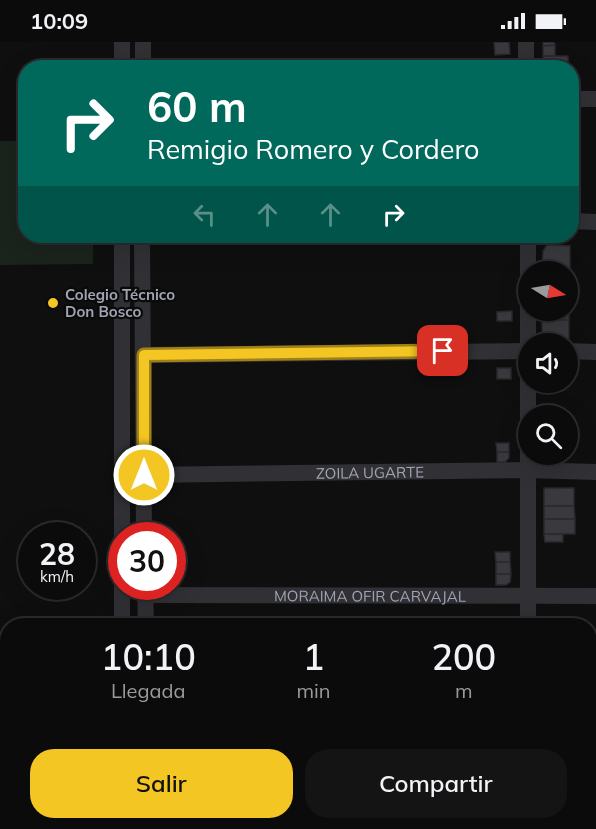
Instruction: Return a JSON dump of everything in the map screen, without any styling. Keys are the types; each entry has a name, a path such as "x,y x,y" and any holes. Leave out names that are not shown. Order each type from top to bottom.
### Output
{"street":[{"path":"122,42 122,60"},
{"path":"142,42 142,60"},
{"path":"526,42 526,60"},
{"path":"579,99 596,99"},
{"path":"579,221 596,222"},
{"path":"122,243 122,522"},
{"path":"142,243 144,522"},
{"path":"527,333 528,243"},
{"path":"144,355 518,351"},
{"path":"578,351 596,352"},
{"path":"527,393 528,618"},
{"name":"ZOILA UGARTE","path":"144,475 527,470 596,472"},
{"name":"MORAIMA OFIR CARVAJAL","path":"186,591 596,596"},
{"path":"122,600 122,618"},
{"path":"145,600 146,618"}],"shaded area":[{"path":"0,141 18,141 18,243 93,243 93,264 0,265"}],"building":[{"path":"494,42 509,42 510,54 495,55"},
{"path":"543,42 554,42 555,45 543,46"},
{"path":"555,45 555,56 543,56 543,46"},
{"path":"543,56 568,56 568,60 543,60"},
{"path":"547,245 570,246 570,261 543,261 543,251"},
{"path":"512,311 512,321 497,321 497,312"},
{"path":"542,321 569,321 569,333 542,333"},
{"path":"497,368 511,368 511,379 497,379"},
{"path":"496,443 509,443 509,452 497,452"},
{"path":"497,452 509,452 509,458 505,462 497,462"},
{"path":"544,488 574,488 574,506 544,506"},
{"path":"544,506 574,506 575,519 544,519"},
{"path":"544,519 575,519 575,534 544,534"},
{"path":"544,534 563,534 563,542 545,542"},
{"path":"495,552 510,552 510,562 496,562"},
{"path":"496,562 510,562 511,574 496,574"},
{"path":"496,574 511,574 510,582 506,585 496,585"}],"place":[{"name":"Colegio Técnico Don Bosco","path":"53,303"}],"route":[{"path":"144,475 144,355 443,351"}]}
